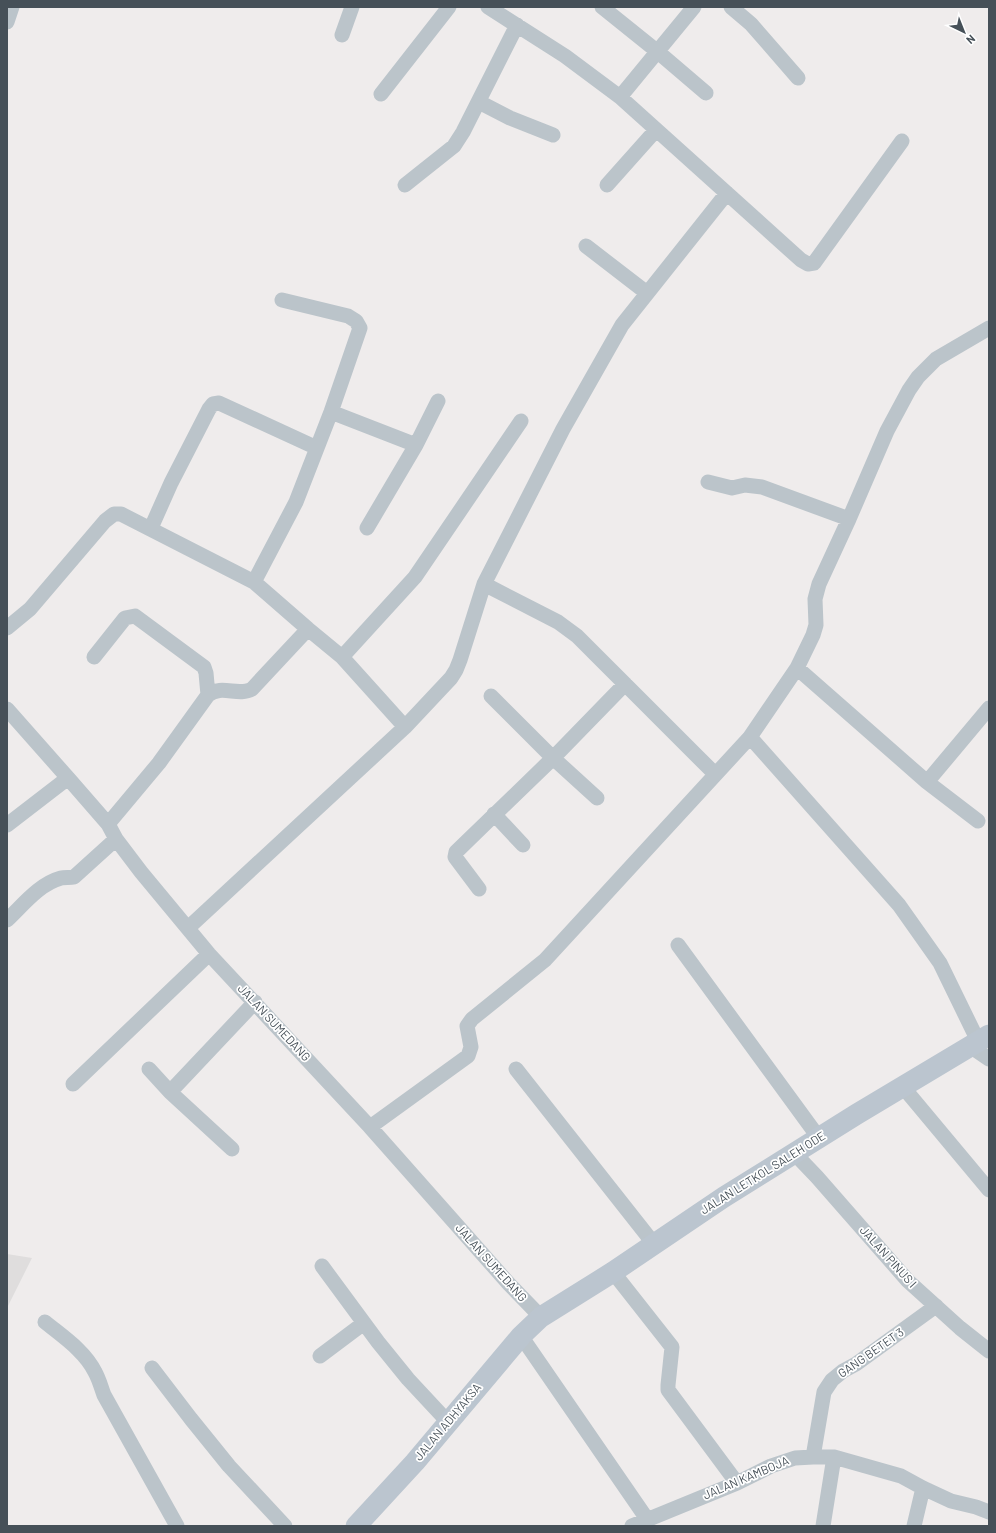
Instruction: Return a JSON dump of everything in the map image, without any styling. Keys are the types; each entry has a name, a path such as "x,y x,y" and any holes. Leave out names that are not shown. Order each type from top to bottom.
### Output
{"street":[{"path":"7,22 12,7"},
{"path":"342,35 352,7"},
{"path":"381,94 449,7"},
{"path":"488,7 565,56 620,97 801,260 808,264 814,263 902,141"},
{"path":"602,7 706,93"},
{"path":"620,97 694,7"},
{"path":"731,7 751,24 798,78"},
{"path":"405,185 454,146 479,102 517,25"},
{"path":"479,102 510,118 553,135"},
{"path":"607,185 656,130"},
{"path":"188,928 405,727 456,670 484,584 563,429 622,325 727,193"},
{"path":"586,246 647,293"},
{"path":"254,582 296,502 331,412 360,328 356,321 348,316 282,300"},
{"path":"370,1127 468,1056 471,1047 467,1026 472,1019 545,960 750,737 797,668 813,635 816,625 815,599 819,584 887,431 909,390 918,377 936,359 989,328"},
{"path":"367,528 416,445 438,401"},
{"path":"152,528 171,483 213,404 219,403 317,448"},
{"path":"331,412 416,445"},
{"path":"342,657 415,577 521,421"},
{"path":"708,482 732,488 746,485 762,486 849,519"},
{"path":"7,628 30,609 110,517 114,514 121,514 152,528 254,582 342,657 405,727"},
{"path":"484,584 558,622 577,636 715,774"},
{"path":"94,657 125,618 135,616 204,667 208,695"},
{"path":"108,824 159,763 208,695 218,690 242,692 252,689 308,629"},
{"path":"797,668 927,782 978,821"},
{"path":"479,889 455,857 456,852 553,758 625,684"},
{"path":"491,696 553,758 597,798"},
{"path":"927,782 989,708"},
{"name":"JALAN SUMEDANG","path":"7,709 108,824 116,839 210,954 370,1127 509,1284 541,1317"},
{"path":"750,737 899,905 940,963 989,1059"},
{"path":"7,825 68,778"},
{"path":"494,814 523,845"},
{"path":"7,920 37,891 47,884 62,878 74,878 116,839"},
{"path":"678,945 820,1138"},
{"path":"73,1084 210,954"},
{"path":"170,1092 255,1002"},
{"name":"JALAN LETKOL SALEH ODE","path":"541,1317 613,1272 724,1197 857,1114 979,1041"},
{"path":"149,1069 170,1092 232,1149"},
{"path":"516,1069 654,1244"},
{"path":"903,1087 989,1190"},
{"name":"JALAN PINUS I","path":"794,1154 817,1177 908,1281 960,1328 989,1351"},
{"path":"322,1266 408,1379 448,1422"},
{"path":"613,1272 672,1347 668,1390 737,1483"},
{"name":"GANG BETET 3","path":"813,1457 824,1392 832,1380 936,1306"},
{"name":"JALAN ADHYAKSA","path":"356,1526 415,1462 520,1336 541,1317"},
{"path":"45,1322 79,1351 88,1360 96,1372 104,1395 178,1526"},
{"path":"320,1356 364,1323"},
{"path":"520,1336 655,1520"},
{"path":"152,1368 229,1466 285,1526"},
{"name":"JALAN KAMBOJA","path":"632,1526 655,1520 777,1464 795,1458 813,1457 834,1457 901,1476 951,1501 982,1509"},
{"path":"823,1526 834,1457"},
{"path":"914,1526 923,1488"}],"shaded area":[{"path":"7,1254 32,1258 7,1308"}]}
